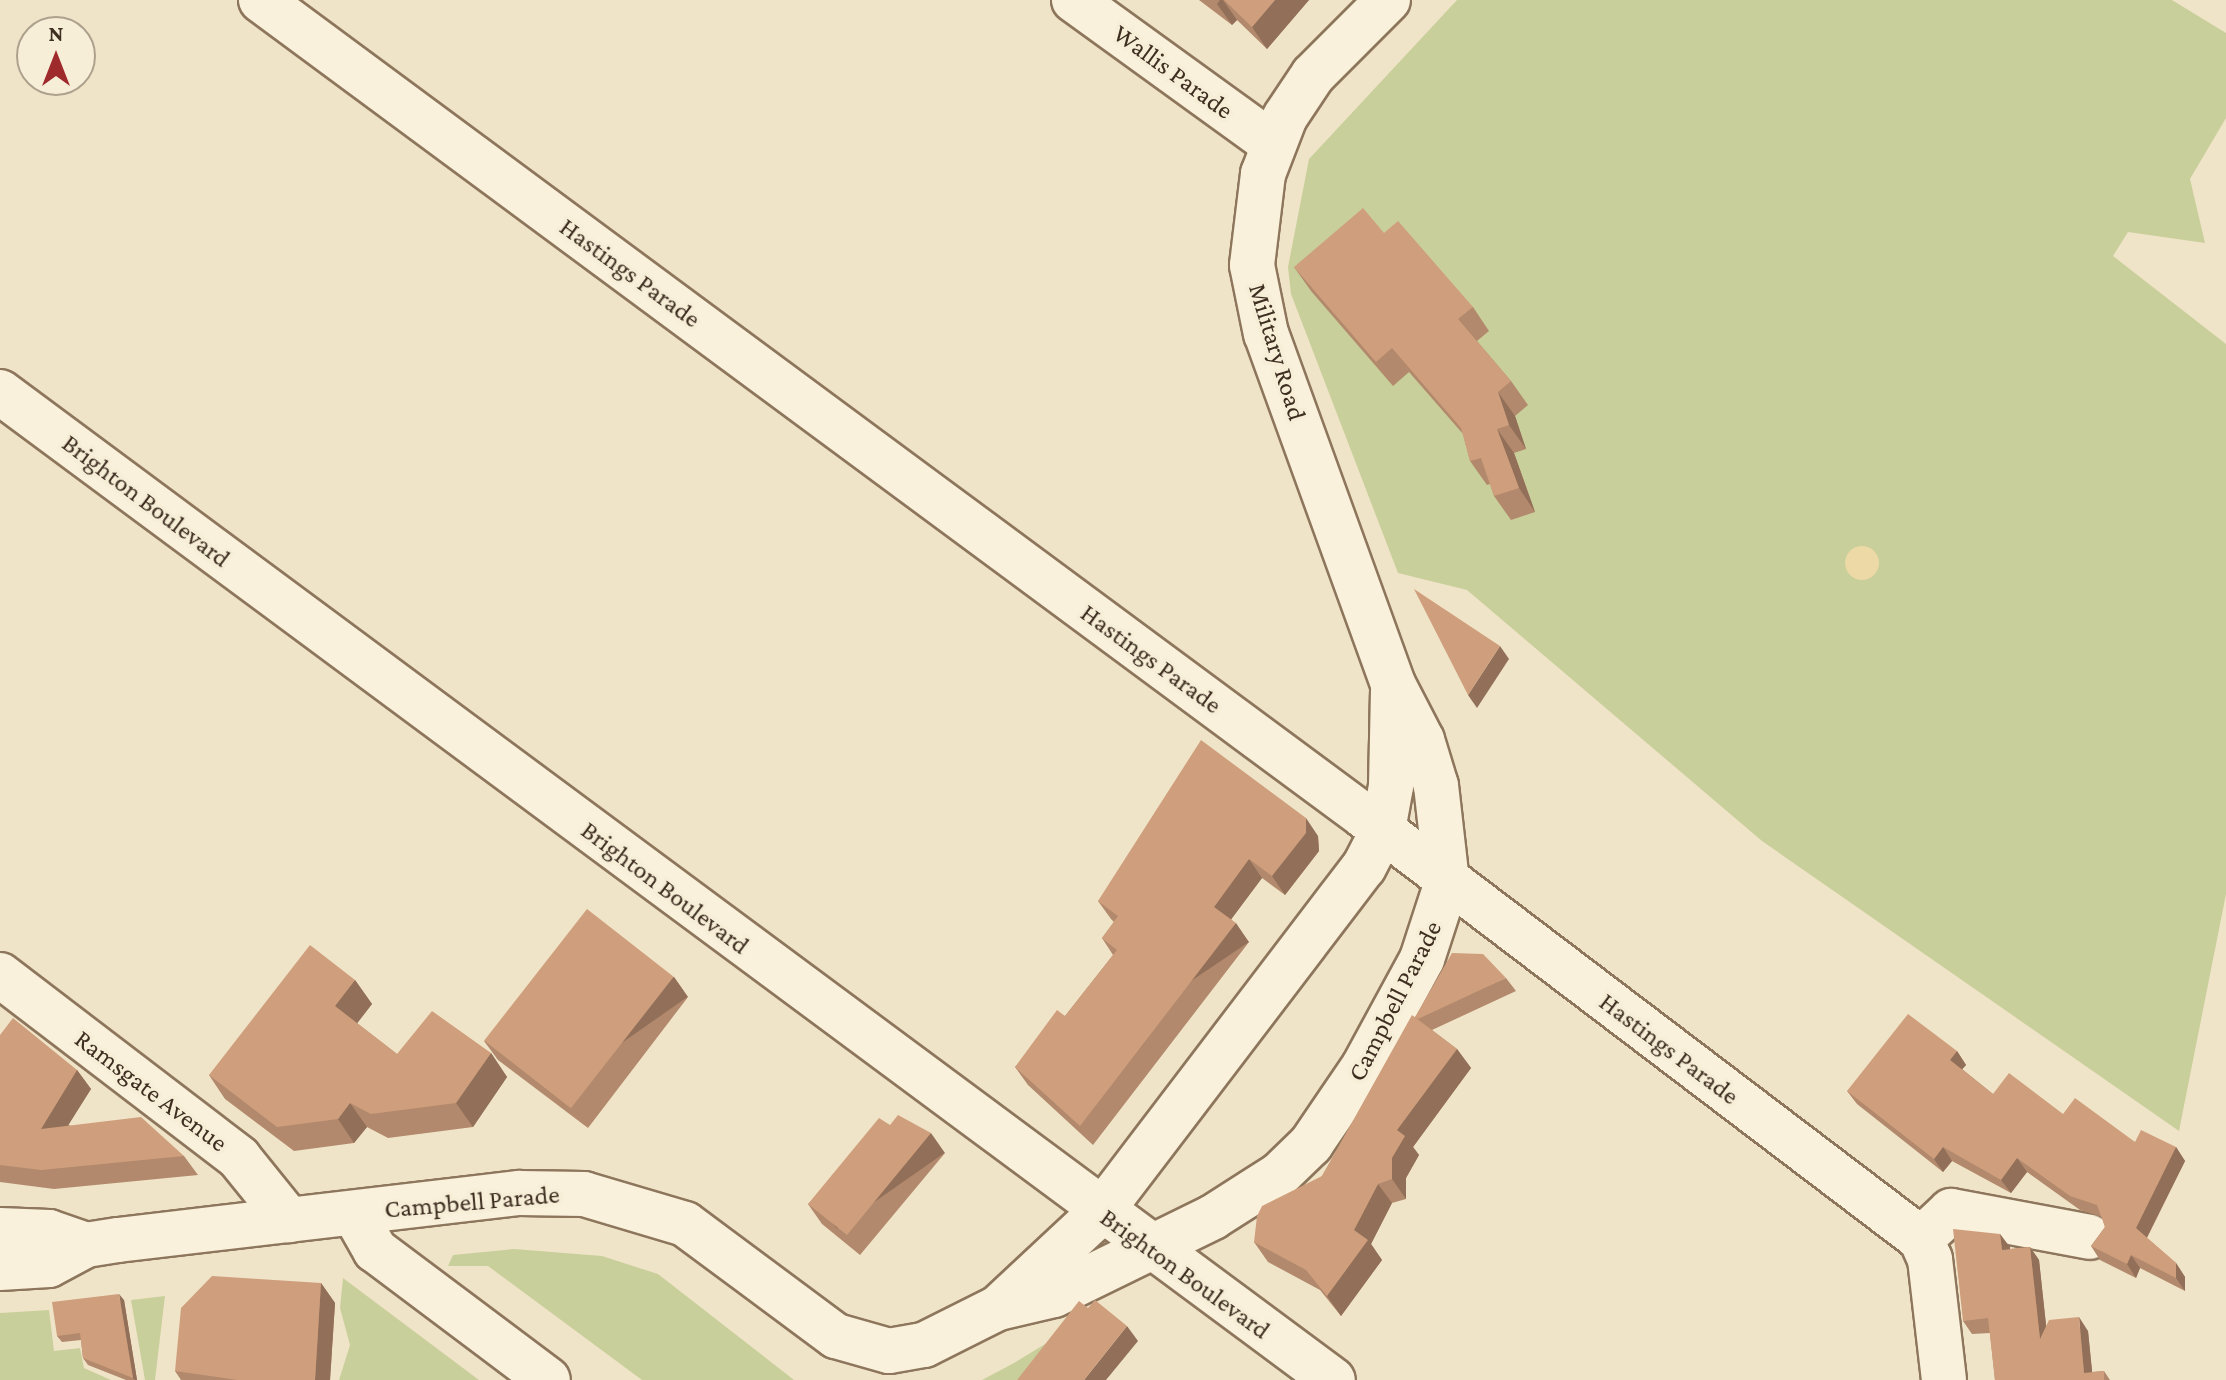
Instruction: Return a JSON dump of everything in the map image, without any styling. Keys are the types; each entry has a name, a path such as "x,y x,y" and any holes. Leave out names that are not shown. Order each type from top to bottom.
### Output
{"street":[{"name":"Hastings Parade","path":"261,0 1383,830 1447,882 1921,1239"},
{"name":"Wallis Parade","path":"1074,0 1273,144"},
{"name":"Military Road","path":"1388,0 1313,75 1273,144 1253,236 1256,298 1393,684"},
{"name":"Brighton Boulevard","path":"0,392 1100,1213 1333,1380"},
{"name":"Campbell Parade","path":"998,1308 1100,1213 1341,900 1383,830 1393,684"},
{"name":"Campbell Parade","path":"0,1268 49,1265 86,1245 519,1193 634,1204 716,1242 836,1336 876,1351 924,1345 998,1308 1054,1295 1145,1245 1245,1199 1311,1144 1341,1106 1422,959 1447,882 1436,786 1393,684"},
{"name":"Ramsgate Avenue","path":"0,975 239,1158 289,1220"},
{"path":"1944,1380 1930,1259 1921,1239 1951,1211 2090,1237"},
{"path":"354,1213 375,1250 548,1380"},
{"name":"Campbell Parade","path":"0,1230 49,1232 86,1245"}],"green space":[{"path":"1457,0 2172,0 2226,33 2226,118 2190,179 2205,243 2128,232 2113,256 2226,344 2226,894 2179,1131 1762,841 1467,590 1398,573 1291,294 1288,267 1309,159"},
{"path":"514,1249 602,1256 658,1274 794,1380 642,1380 488,1266 448,1266 453,1255"},
{"path":"343,1278 479,1380 339,1380 350,1345 340,1308"},
{"path":"165,1296 155,1380 145,1380 131,1300"},
{"path":"49,1310 54,1351 80,1348 84,1368 111,1380 0,1380 0,1313"},
{"path":"1055,1338 1018,1380 982,1380 1014,1363"}],"sand":[{"path":"1862,546 1874,551 1879,563 1874,575 1862,580 1850,575 1845,563 1850,551"}],"building":[{"path":"1224,0 1275,0 1252,27"},
{"path":"1363,208 1384,233 1398,221 1473,307 1458,319 1511,381 1498,392 1509,425 1497,429 1519,488 1494,496 1481,458 1470,461 1461,428 1392,348 1376,362 1294,267"},
{"path":"1414,589 1500,646 1468,695"},
{"path":"1201,740 1306,818 1306,833 1272,876 1249,859 1214,907 1236,923 1080,1126 1015,1067 1057,1010 1065,1016 1117,950 1102,938 1118,916 1098,901"},
{"path":"587,909 674,977 571,1108 484,1041"},
{"path":"310,945 355,980 335,1006 397,1054 432,1011 491,1053 456,1103 371,1114 350,1103 338,1119 277,1127 209,1075"},
{"path":"1452,953 1483,954 1506,978 1418,1019 1415,1017"},
{"path":"1908,1014 1957,1051 1950,1060 1993,1094 2009,1073 2063,1114 2075,1098 2135,1142 2141,1130 2176,1147 2136,1228 2176,1263 2176,1278 2131,1255 2127,1264 2091,1246 2105,1227 2097,1205 2070,1196 2017,1158 2001,1180 1943,1147 1934,1159 1847,1091"},
{"path":"1412,1015 1457,1049 1397,1130 1405,1136 1392,1158 1392,1179 1378,1184 1354,1230 1368,1240 1327,1296 1306,1270 1254,1242 1257,1216 1262,1206 1322,1176"},
{"path":"13,1018 77,1070 41,1129 141,1117 184,1156 41,1170 0,1165 0,1035"},
{"path":"898,1115 931,1133 847,1235 808,1204 879,1118 890,1125"},
{"path":"1953,1229 2000,1234 2002,1250 2030,1247 2040,1339 2049,1320 2079,1317 2084,1373 2104,1371 2104,1380 1995,1380 1988,1318 1963,1321"},
{"path":"212,1276 321,1283 315,1380 238,1380 175,1371 181,1308"},
{"path":"119,1294 133,1378 83,1358 80,1333 57,1336 52,1302"},
{"path":"1095,1300 1127,1326 1084,1380 1017,1380 1079,1301 1088,1308"}]}
